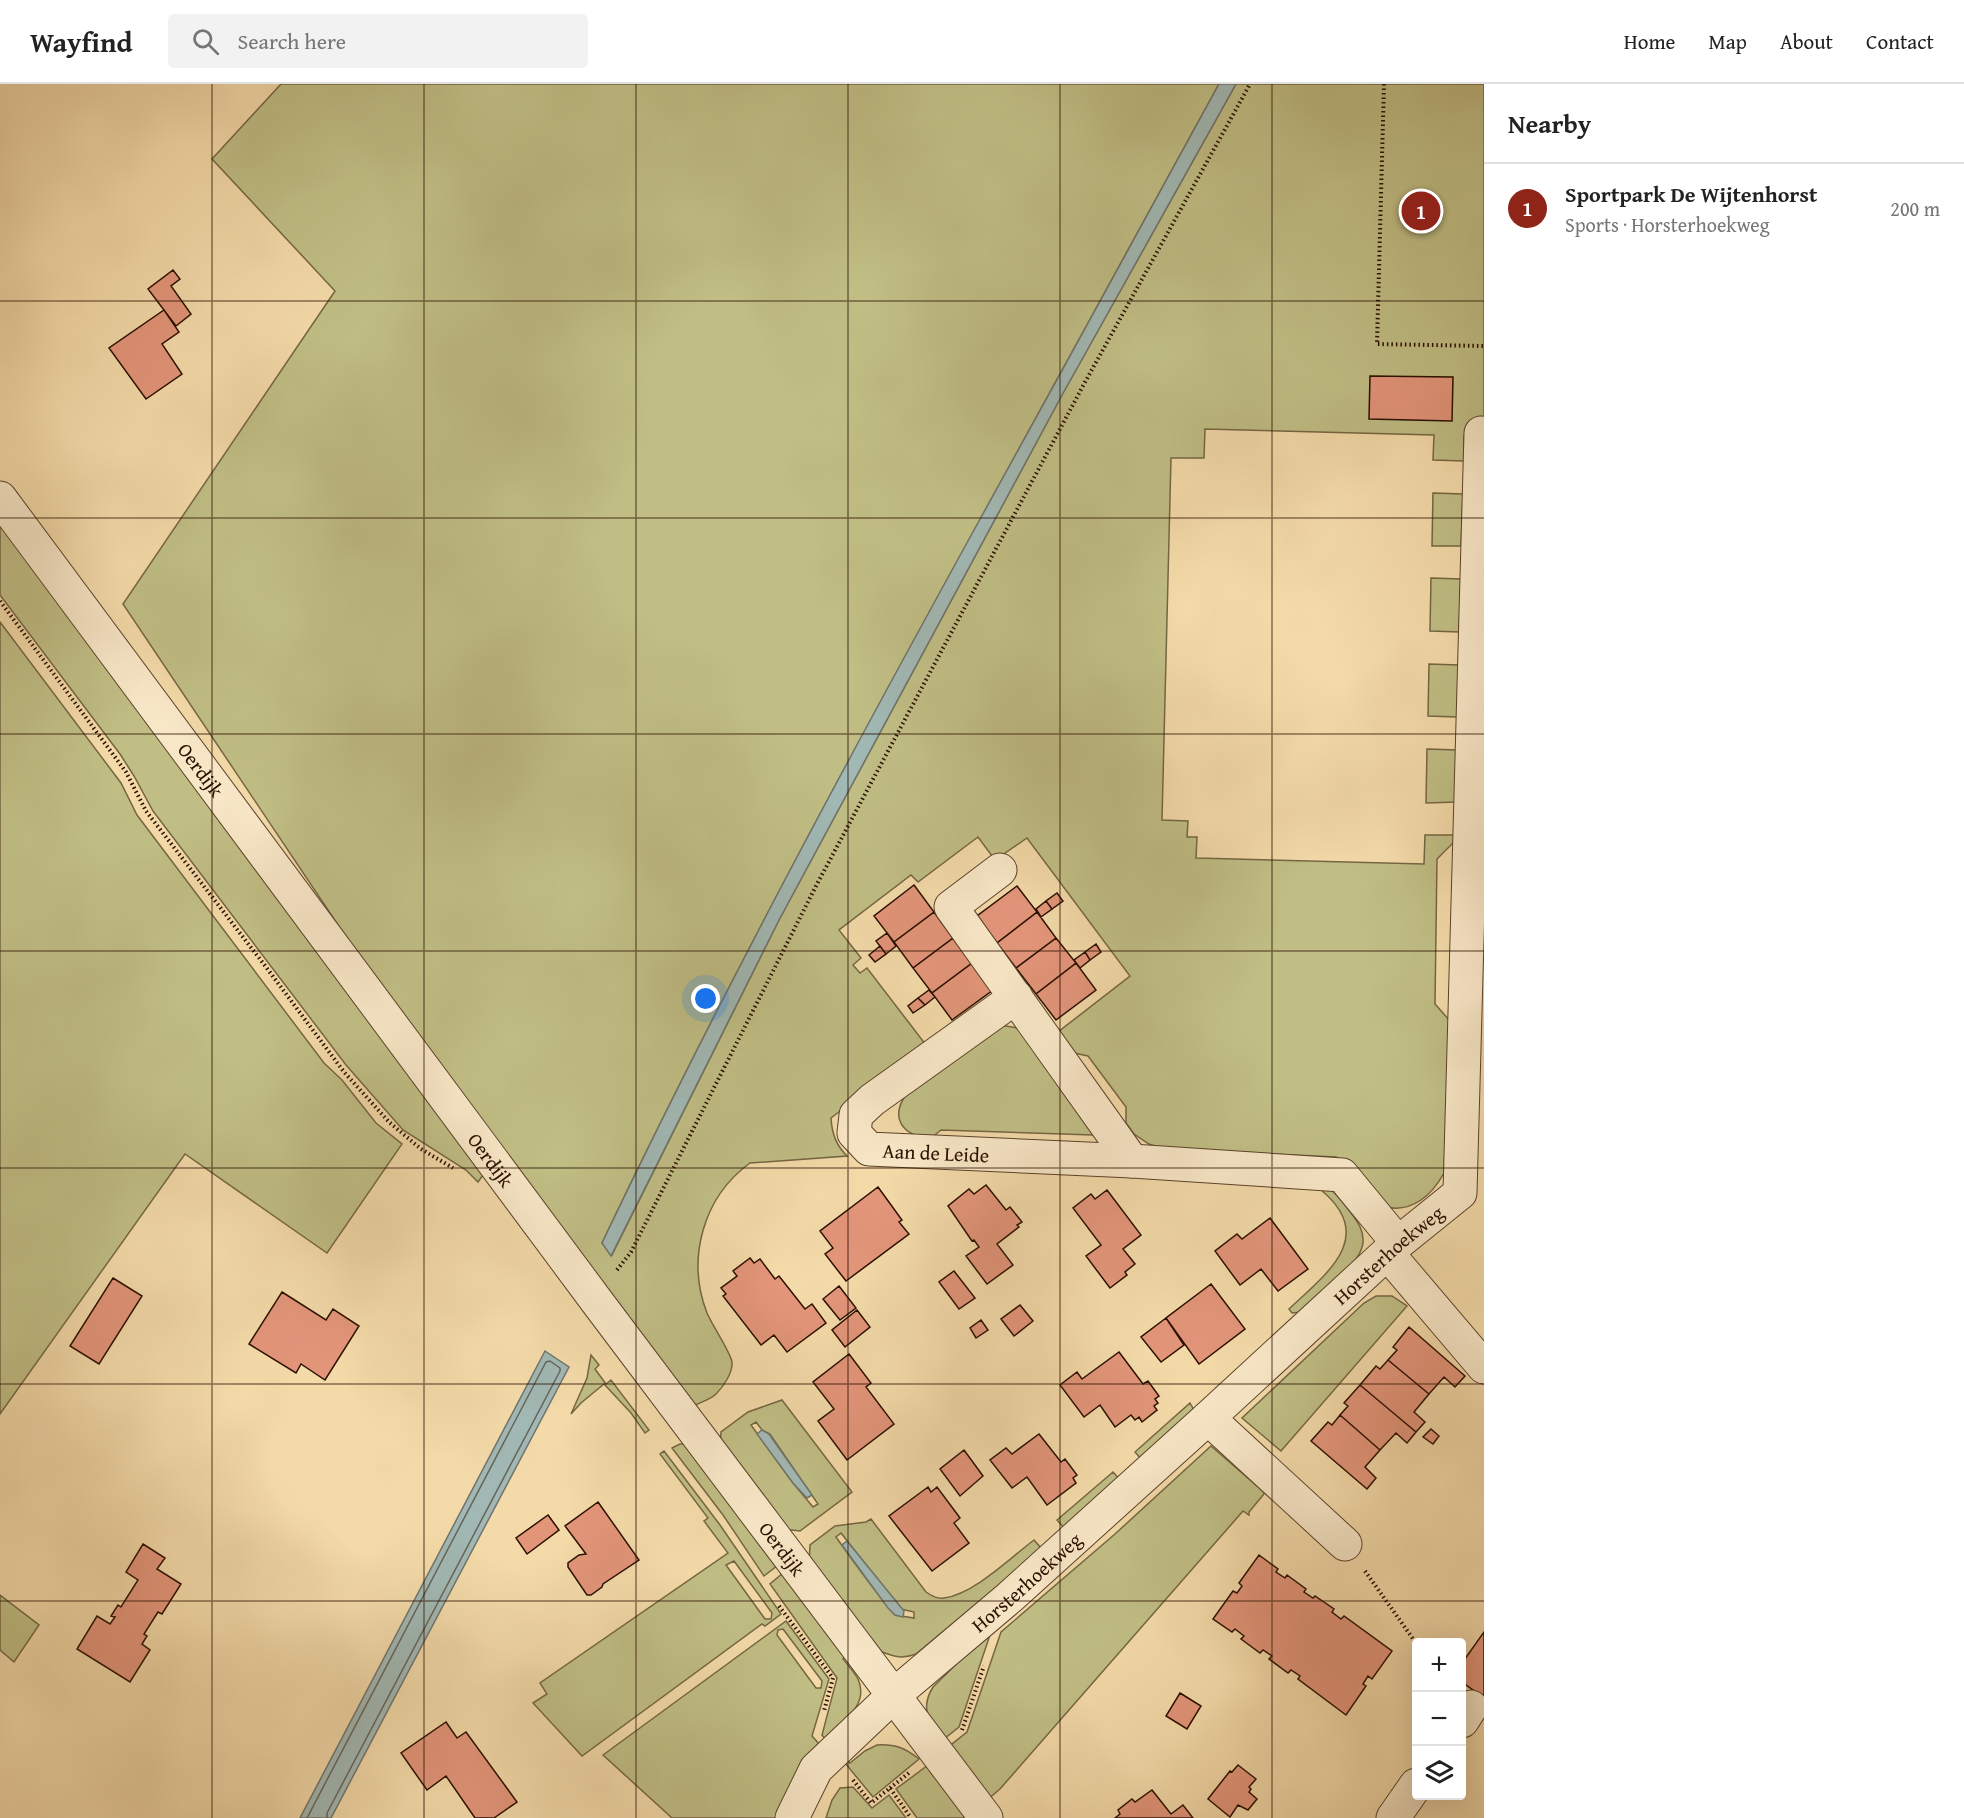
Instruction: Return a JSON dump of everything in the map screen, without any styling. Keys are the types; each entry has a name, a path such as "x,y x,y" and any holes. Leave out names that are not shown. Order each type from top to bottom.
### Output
{"street":[{"name":"Horsterhoekweg","path":"792,1818 816,1769 894,1695 1010,1598 1393,1248 1472,1194 1481,433"},
{"name":"Oerdijk","path":"0,498 580,1280 986,1818"},
{"path":"1000,870 951,907 1132,1161"},
{"name":"Aan de Leide","path":"1016,998 872,1100 856,1115 854,1133 869,1149 1132,1161 1342,1175 1393,1248 1484,1367"},
{"path":"1208,1418 1346,1544"},
{"path":"1393,1818 1412,1791"}],"path":[{"path":"580,1280 618,1270 631,1252 822,876 1084,384 1250,84"},
{"path":"1384,84 1377,344 1484,346"},
{"name":"Oerdijk","path":"0,601 126,772 146,811 344,1072 389,1122 421,1149 462,1173"},
{"path":"1346,1544 1412,1638"},
{"name":"Oerdijk","path":"776,1602 832,1678 817,1737 871,1803 890,1788"},
{"path":"911,1818 890,1788 961,1734 988,1655"}],"shaded area":[{"path":"281,84 1219,84 867,728 731,983 602,1243 612,1255 779,920 1062,395 1236,84 1484,84 1484,436 1464,436 1464,461 1433,460 1434,435 1205,429 1204,458 1171,458 1162,820 1188,821 1187,837 1197,837 1196,858 1424,864 1425,835 1455,835 1454,842 1437,859 1435,1004 1450,1021 1444,1173 1434,1188 1413,1205 1386,1207 1336,1157 1164,1149 1149,1144 1134,1134 1126,1123 1126,1107 1088,1056 1074,1053 1058,1032 1130,976 1027,838 995,860 978,837 918,882 911,875 839,930 861,958 853,965 860,973 867,968 926,1045 831,1118 835,1139 847,1156 750,1163 720,1193 703,1230 698,1272 707,1313 728,1352 732,1366 722,1388 709,1399 695,1405 674,1384 385,995 123,604 335,291 212,159"},
{"path":"1433,493 1463,494 1461,546 1432,546"},
{"path":"0,524 483,1175 478,1182 466,1170 403,1130 346,1065 153,811 120,754 0,595"},
{"path":"1431,578 1461,579 1459,632 1430,631"},
{"path":"0,622 121,783 137,815 324,1063 342,1080 376,1123 402,1144 327,1253 185,1154 0,1414"},
{"path":"1429,664 1459,665 1457,717 1428,716"},
{"path":"1427,749 1458,750 1457,802 1426,803"},
{"path":"1000,1025 1018,1028 1094,1130 1093,1135 941,1130 930,1139 912,1134 901,1124 899,1110 907,1093"},
{"path":"1326,1185 1354,1216 1360,1227 1363,1234 1361,1251 1347,1270 1328,1289 1302,1312 1292,1313 1289,1309 1330,1268 1340,1254 1346,1239 1345,1224 1338,1207 1321,1190"},
{"path":"1376,1296 1392,1296 1407,1306 1281,1451 1242,1418 1364,1303"},
{"path":"591,1355 599,1365 595,1369 606,1384 611,1380 649,1430 645,1433 631,1413 604,1384 571,1414 587,1378"},
{"path":"782,1400 852,1492 800,1531 783,1529 720,1446 721,1432 748,1412","holes":["756,1422 762,1430 770,1434 818,1504 813,1507 751,1425"]},
{"path":"1190,1403 1194,1410 1142,1460 1135,1452"},
{"path":"680,1444 687,1444 778,1565 764,1576 723,1515 672,1448"},
{"path":"1211,1446 1264,1494 1249,1515 1243,1511 1000,1789 987,1800 947,1748 967,1732 1001,1632 1115,1534"},
{"path":"664,1451 720,1525 781,1614 765,1626 762,1624 582,1756 533,1703 547,1694 540,1683 728,1553 704,1521 708,1518 660,1454","holes":["734,1561 772,1613 771,1619 765,1619 726,1565"]},
{"path":"1113,1472 1120,1480 1065,1529 1057,1520"},
{"path":"871,1519 926,1592 939,1598 955,1595 979,1583 1034,1540 1042,1549 916,1654 895,1656 882,1652 809,1564 810,1545 835,1526 866,1522","holes":["841,1533 901,1609 914,1612 914,1618 895,1615 836,1537"]},
{"path":"783,1573 846,1656 843,1659 858,1679 861,1688 860,1697 852,1713 825,1739 822,1735 837,1678 770,1584"},
{"path":"0,1595 39,1625 14,1662 0,1650"},
{"path":"786,1621 829,1679 812,1736 820,1745 798,1770 778,1818 672,1818 603,1755","holes":["783,1629 822,1681 821,1688 816,1688 777,1635 778,1630"]},
{"path":"992,1629 959,1727 944,1739 928,1714 929,1695 933,1687"},
{"path":"877,1745 900,1748 919,1759 873,1797 845,1763 848,1761 850,1763"},
{"path":"928,1765 967,1818 917,1818 896,1789"},
{"path":"853,1787 872,1808 889,1795 906,1818 826,1818 832,1800 840,1788"}],"water":[{"path":"1219,84 1236,84 1062,395 779,920 611,1256 602,1243 734,977 873,715"},
{"path":"545,1351 569,1367 331,1818 300,1818"},
{"path":"762,1430 769,1434 812,1495 807,1498 793,1483 757,1434"},
{"path":"847,1541 904,1611 903,1617 895,1615 888,1608 842,1545"}],"building":[{"path":"173,270 180,279 171,286 191,314 176,326 148,289"},
{"path":"164,310 179,332 162,344 182,374 146,399 109,348"},
{"path":"1370,376 1453,377 1452,421 1369,419"},
{"path":"914,885 934,912 894,942 874,916"},
{"path":"1017,886 1037,912 997,943 977,916"},
{"path":"1057,893 1063,901 1052,909 1046,901"},
{"path":"1046,901 1052,909 1041,917 1036,909"},
{"path":"934,912 953,938 913,968 894,942"},
{"path":"1037,912 1056,938 1016,968 997,943"},
{"path":"887,933 896,946 886,954 876,941"},
{"path":"953,938 972,963 932,993 913,968"},
{"path":"1056,938 1076,963 1036,994 1016,968"},
{"path":"1096,944 1101,952 1090,960 1085,952"},
{"path":"880,946 886,954 875,962 869,955"},
{"path":"1085,952 1090,960 1080,968 1074,960"},
{"path":"972,963 993,990 952,1020 932,993"},
{"path":"1076,963 1096,990 1056,1020 1036,994"},
{"path":"929,990 935,997 925,1005 918,998"},
{"path":"918,998 925,1005 913,1013 908,1006"},
{"path":"986,1185 1006,1210 1010,1207 1022,1222 997,1244 1013,1265 987,1284 966,1256 979,1247 974,1240 972,1241 948,1206 969,1189 974,1194"},
{"path":"878,1187 902,1220 899,1222 909,1234 846,1281 825,1254 833,1248 820,1231"},
{"path":"1107,1190 1141,1235 1123,1249 1135,1264 1125,1272 1127,1275 1110,1288 1086,1256 1101,1245 1073,1208 1091,1194 1095,1199"},
{"path":"1270,1218 1308,1269 1278,1291 1261,1269 1240,1285 1215,1251 1237,1234 1242,1239"},
{"path":"750,1258 754,1263 760,1259 775,1279 779,1276 805,1309 812,1304 826,1323 787,1352 774,1335 761,1345 723,1296 726,1294 721,1288 737,1276 733,1271"},
{"path":"954,1271 975,1298 959,1309 939,1282"},
{"path":"113,1278 142,1296 99,1364 70,1346"},
{"path":"1211,1284 1245,1329 1199,1364 1166,1318"},
{"path":"839,1286 856,1308 840,1320 823,1299"},
{"path":"282,1292 326,1320 333,1309 359,1326 325,1380 301,1364 296,1373 249,1344"},
{"path":"1020,1305 1033,1321 1014,1336 1001,1319"},
{"path":"857,1310 870,1327 845,1347 832,1330"},
{"path":"1166,1318 1184,1345 1161,1362 1141,1337"},
{"path":"981,1320 988,1330 976,1338 970,1328"},
{"path":"1409,1327 1465,1376 1455,1387 1444,1377 1429,1394 1388,1360 1397,1350 1393,1347"},
{"path":"1119,1352 1143,1384 1148,1381 1159,1396 1155,1399 1158,1403 1154,1406 1157,1410 1142,1422 1139,1417 1135,1420 1131,1415 1115,1427 1100,1405 1084,1417 1060,1385 1077,1372 1082,1379"},
{"path":"849,1354 871,1383 866,1387 894,1424 847,1460 818,1421 834,1409 813,1382"},
{"path":"1388,1360 1429,1394 1414,1412 1425,1422 1416,1432 1360,1385 1376,1366 1380,1369"},
{"path":"1360,1385 1416,1432 1407,1443 1396,1433 1380,1450 1340,1415 1348,1406 1344,1403"},
{"path":"1340,1415 1380,1450 1365,1467 1376,1478 1367,1489 1311,1441 1328,1422 1332,1425"},
{"path":"1431,1429 1439,1436 1433,1444 1423,1437"},
{"path":"1039,1434 1061,1462 1065,1459 1077,1475 1073,1478 1076,1483 1047,1505 1027,1477 1012,1488 990,1460 1006,1448 1012,1454"},
{"path":"964,1450 983,1476 960,1496 940,1469"},
{"path":"928,1487 931,1492 937,1487 960,1518 954,1523 969,1543 932,1571 889,1516"},
{"path":"598,1502 639,1560 603,1584 591,1595 587,1595 568,1567 568,1563 579,1555 586,1554 565,1526"},
{"path":"548,1515 559,1530 527,1554 516,1538"},
{"path":"143,1544 165,1558 157,1569 181,1584 162,1614 158,1612 144,1634 147,1636 142,1644 150,1650 130,1682 77,1649 97,1616 110,1624 115,1617 111,1616 118,1605 121,1607 138,1580 126,1572"},
{"path":"1259,1555 1278,1569 1276,1572 1285,1578 1287,1575 1306,1589 1304,1592 1313,1598 1315,1596 1334,1609 1332,1612 1341,1619 1344,1616 1392,1651 1372,1679 1368,1676 1363,1684 1366,1686 1346,1715 1298,1679 1300,1676 1291,1670 1288,1673 1269,1659 1272,1656 1263,1650 1260,1653 1241,1639 1244,1636 1235,1629 1232,1632 1213,1619 1233,1591 1237,1593 1242,1586 1239,1583"},
{"path":"1484,1632 1484,1698 1466,1685 1466,1657"},
{"path":"1180,1693 1201,1706 1187,1729 1166,1716"},
{"path":"446,1722 457,1738 466,1732 517,1802 494,1818 475,1818 446,1776 427,1790 401,1753"},
{"path":"1238,1765 1256,1779 1249,1787 1251,1789 1249,1792 1257,1799 1248,1810 1238,1805 1230,1817 1208,1799 1230,1771 1232,1772"},
{"path":"1152,1790 1171,1814 1183,1805 1193,1818 1115,1818 1120,1814 1118,1810 1132,1799 1135,1802"}],"place":[{"name":"Sportpark De Wijtenhorst","path":"1421,211"}]}
